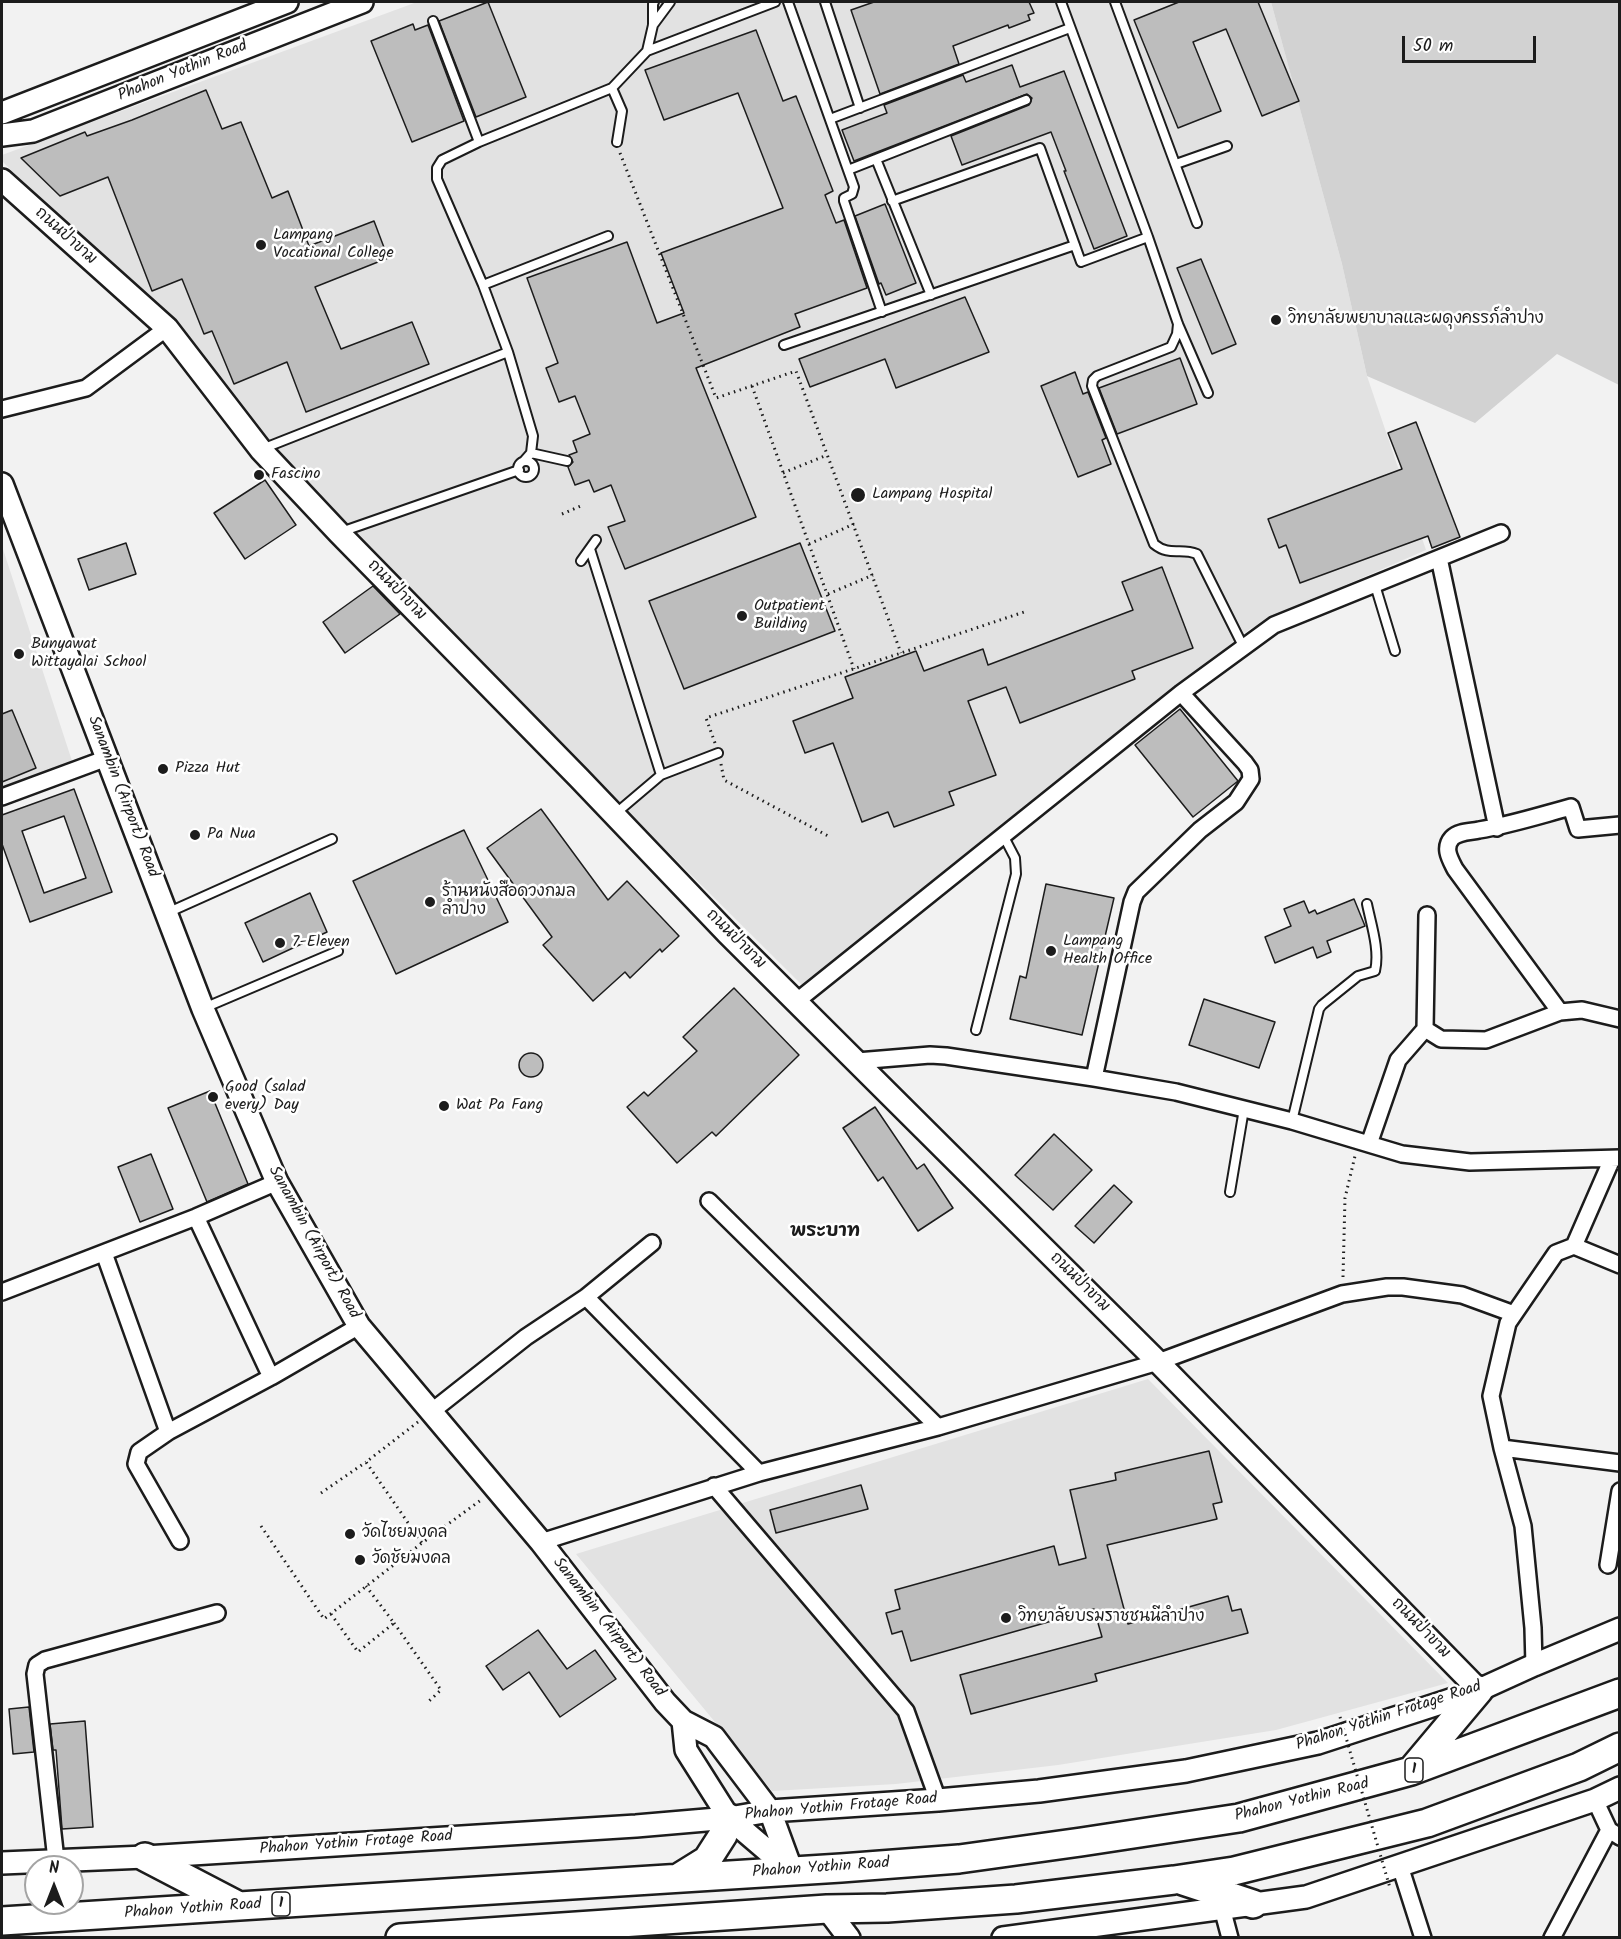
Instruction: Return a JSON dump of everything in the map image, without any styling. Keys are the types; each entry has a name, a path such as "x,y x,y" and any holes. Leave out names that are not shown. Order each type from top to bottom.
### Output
{"highway":[{"path":"1411,1772 1479,1690"},
{"name":"Phahon Yothin Road","path":"2,1921 958,1859 1239,1818 1411,1772 1620,1693"},
{"path":"400,1938 827,1909 887,1908 1016,1899 1179,1880 1241,1869 1427,1823 1579,1767 1620,1747"},
{"path":"677,1878 707,1860 723,1835 729,1818"},
{"path":"145,1857 240,1907"},
{"path":"792,1871 827,1909"},
{"path":"1179,1880 1253,1904"}],"street":[{"name":"Phahon Yothin Road","path":"2,113 287,2"},
{"name":"Phahon Yothin Road","path":"2,135 33,131 362,2"},
{"name":"ถนนป่าขาม","path":"2,180 167,328 261,450 339,533 727,933 1158,1362 1479,1690"},
{"path":"2,409 86,388 167,328"},
{"name":"Sanambin (Airport) Road","path":"2,484 203,1009 277,1182 359,1326 541,1542 665,1702 682,1721 714,1737 770,1810 792,1871"},
{"path":"797,1001 1181,693 1274,625 1501,533"},
{"path":"1439,558 1497,828"},
{"path":"1095,1078 1136,892 1200,830 1236,802 1251,779 1250,770 1245,763 1181,693"},
{"path":"2,797 107,758"},
{"path":"1560,1012 1455,869 1447,855 1452,839 1460,833 1497,828 1571,807 1578,830 1620,825"},
{"path":"1364,1143 1398,1060 1425,1029 1427,915"},
{"path":"1425,1029 1441,1039 1486,1040 1560,1012 1582,1010 1620,1019"},
{"path":"857,1061 930,1055 946,1056 1095,1078 1176,1092 1292,1121 1402,1154 1470,1162 1616,1158 1574,1246 1556,1253 1508,1323 1491,1396 1523,1526 1533,1628 1534,1665"},
{"path":"2,1292 196,1217 277,1182"},
{"path":"708,1201 938,1427"},
{"path":"196,1217 271,1377"},
{"path":"431,1412 526,1337 586,1297 652,1243"},
{"path":"1574,1246 1620,1265"},
{"path":"104,1253 168,1432"},
{"path":"541,1542 714,1486 938,1427 1158,1362 1342,1294 1403,1287 1462,1295 1514,1314"},
{"path":"586,1297 759,1473"},
{"path":"180,1541 135,1464 139,1452 168,1432 271,1377 359,1326"},
{"path":"1502,1448 1620,1463"},
{"path":"714,1486 906,1711 938,1800"},
{"path":"1608,1565 1620,1491"},
{"path":"55,1855 36,1674 37,1665 45,1660 217,1613"},
{"name":"Phahon Yothin Frotage Road","path":"84,1859 636,1827 729,1818 770,1810 938,1800 1039,1791 1186,1771 1318,1743 1479,1690 1620,1629"},
{"path":"682,1721 686,1750 729,1818 792,1871"},
{"path":"1003,1938 1306,1898 1595,1800 1620,1788"},
{"path":"1552,1938 1614,1834 1595,1800"},
{"name":"Phahon Yothin Frotage Road","path":"2,1863 24,1862"},
{"path":"1401,1866 1423,1938"},
{"path":"1222,1908 1230,1938"},
{"path":"827,1909 849,1938"}],"lane":[{"path":"647,51 654,2"},
{"path":"652,25 670,2"},
{"path":"524,462 528,461 534,466 532,474 521,475 519,470 521,464 531,453 533,436 508,352 483,285 437,179 437,168 442,160 479,142 612,88 647,51 775,2"},
{"path":"788,2 848,170 854,191 844,198 844,201 882,312"},
{"path":"825,2 860,108"},
{"path":"1061,2 1178,324 1208,393"},
{"path":"1115,2 1197,223"},
{"path":"433,21 479,142"},
{"path":"830,119 1070,28"},
{"path":"612,88 622,111 617,142"},
{"path":"848,170 1026,100"},
{"path":"1176,164 1227,146"},
{"path":"892,201 1040,148 1081,262 1148,237"},
{"path":"876,159 931,295"},
{"path":"483,285 608,236"},
{"path":"784,345 1075,245"},
{"path":"1178,324 1177,334 1171,347 1097,376 1092,380 1092,386 1154,544 1162,550 1191,551 1197,554 1243,646"},
{"path":"261,450 508,352"},
{"path":"531,453 567,461"},
{"path":"339,533 519,470"},
{"path":"581,561 596,540"},
{"path":"590,549 661,775"},
{"path":"1375,585 1395,651"},
{"path":"614,815 661,775 718,753"},
{"path":"976,1030 1017,874 1015,858 1003,835"},
{"path":"167,913 332,839"},
{"path":"1292,1121 1319,1009 1358,976 1375,971 1377,964 1374,936 1367,904"},
{"path":"203,1009 338,951"},
{"path":"1230,1192 1244,1109"}],"path":[{"path":"621,155 716,399 796,371 901,653"},
{"path":"752,386 854,669"},
{"path":"783,473 827,455"},
{"path":"562,514 583,505"},
{"path":"809,544 854,524"},
{"path":"827,594 873,575"},
{"path":"830,837 724,780 706,718 1024,612"},
{"path":"1342,1294 1345,1198 1364,1143"},
{"path":"321,1493 431,1412"},
{"path":"366,1462 422,1543"},
{"path":"261,1526 324,1618 496,1488"},
{"path":"366,1586 441,1690 429,1701"},
{"path":"331,1613 358,1652 394,1623"},
{"path":"1340,1717 1390,1888"}],"shaded area":[{"name":"Lampang Hospital","path":"417,2 1271,2 1342,264 1367,376 1426,550 1250,629 805,988 253,440 167,328 2,161 2,155"},
{"path":"1271,2 1619,2 1619,385 1557,354 1475,423 1367,376 1342,264"},
{"name":"Bunyawat Wittayalai School","path":"2,546 72,761 2,788"},
{"name":"วิทยาลัยบรมราชชนนีลำปาง","path":"1148,1379 1448,1683 1276,1730 1058,1765 896,1784 772,1791 576,1554"}],"building":[{"path":"488,2 526,97 476,117 439,21"},
{"path":"874,2 1029,2 1034,13 1028,15 1030,20 1009,28 1008,25 953,46 959,64 880,94 851,10"},
{"path":"1179,2 1258,2 1299,101 1262,116 1226,29 1193,42 1221,111 1178,128 1134,20"},
{"path":"413,24 415,30 428,25 464,121 412,142 371,41"},
{"path":"756,30 783,101 796,96 833,191 825,195 836,223 844,220 867,288 795,314 800,327 696,368 756,517 625,569 608,527 625,521 611,485 594,492 589,480 575,485 568,467 573,462 569,455 577,452 573,441 590,434 575,396 559,402 546,368 558,363 527,278 627,242 657,323 684,313 661,253 783,208 738,93 664,120 645,70"},
{"path":"1012,65 1020,87 1064,71 1127,236 1094,249 1051,132 962,165 951,136 1029,105 1032,98 1027,94 854,161 842,130 887,113 884,105 963,75 966,82"},
{"path":"206,90 222,129 241,122 272,198 288,191 309,246 374,221 388,258 315,287 341,349 412,322 429,364 306,412 287,362 234,384 212,331 204,334 182,279 152,291 108,177 60,196 21,158 85,132 87,136 132,120"},
{"path":"885,204 916,283 886,295 881,283 879,284 855,216"},
{"path":"1201,259 1236,344 1212,354 1177,268"},
{"path":"965,297 989,352 896,388 885,359 810,387 799,359"},
{"path":"1180,358 1197,404 1117,434 1099,388"},
{"path":"1075,372 1083,394 1088,392 1106,438 1102,440 1111,464 1078,477 1041,386"},
{"path":"1416,422 1460,537 1432,548 1428,536 1300,583 1286,545 1279,548 1268,519 1402,469 1388,433"},
{"path":"265,480 296,525 245,559 214,513"},
{"path":"126,543 136,574 89,590 78,559"},
{"name":"Outpatient Building","path":"800,543 835,631 684,689 649,601"},
{"path":"1162,567 1193,648 1132,671 1135,679 1020,723 1006,687 968,701 996,775 949,792 954,805 894,827 888,812 862,822 833,743 805,753 793,721 853,698 845,677 916,651 924,671 983,649 988,665 1133,610 1122,582"},
{"path":"373,586 400,614 345,653 323,622"},
{"path":"1180,709 1238,781 1193,817 1135,745"},
{"path":"12,710 36,768 2,782 2,714"},
{"path":"74,789 112,892 30,922 2,844 2,815","holes":["64,816 86,878 44,893 22,831"]},
{"path":"541,809 608,900 627,881 679,936 662,952 660,949 630,978 625,972 593,1001 543,945 552,937 487,848"},
{"name":"ร้านหนังสือดวงกมล ลำปาง","path":"464,830 508,922 396,974 353,881"},
{"path":"1046,884 1114,898 1082,1035 1010,1019 1020,976 1026,978"},
{"path":"310,893 327,932 263,962 245,923"},
{"path":"1354,899 1365,926 1327,941 1331,952 1317,958 1313,947 1275,963 1265,937 1291,926 1284,909 1304,901 1309,913 1315,910 1317,914"},
{"path":"734,988 799,1055 716,1136 712,1132 677,1163 627,1107 644,1092 648,1096 697,1051 683,1037"},
{"path":"1204,999 1275,1022 1259,1068 1189,1045"},
{"path":"531,1053 539,1057 543,1065 539,1073 531,1077 523,1073 519,1065 523,1057"},
{"path":"210,1091 248,1184 207,1202 168,1108"},
{"path":"875,1107 917,1169 924,1164 953,1208 918,1231 883,1177 878,1181 843,1128"},
{"path":"1054,1134 1092,1170 1053,1210 1015,1175"},
{"path":"151,1154 173,1209 140,1222 118,1167"},
{"path":"1114,1185 1132,1202 1094,1243 1075,1226"},
{"path":"1209,1451 1222,1502 1213,1504 1217,1519 1107,1545 1128,1624 1228,1596 1232,1611 1241,1609 1248,1633 1095,1674 1097,1681 971,1714 960,1675 1102,1637 1094,1609 911,1661 902,1631 892,1634 886,1613 900,1609 895,1590 1054,1546 1059,1565 1086,1558 1070,1490 1116,1480 1115,1473"},
{"path":"861,1485 868,1509 776,1533 770,1510"},
{"path":"538,1630 567,1669 595,1650 616,1679 560,1717 529,1672 503,1690 486,1666"},
{"path":"29,1707 34,1752 13,1754 9,1709"},
{"path":"85,1721 93,1827 62,1829 56,1750 53,1750 50,1724"}],"place":[{"name":"Lampang Vocational College","path":"261,245"},
{"name":"วิทยาลัยพยาบาลและผดุงครรภ์ลําปาง","path":"1276,320"},
{"name":"Fascino","path":"259,475"},
{"name":"Lampang Hospital","path":"858,495"},
{"name":"Outpatient Building","path":"742,616"},
{"name":"Bunyawat Wittayalai School","path":"19,654"},
{"name":"Pizza Hut","path":"163,769"},
{"name":"Pa Nua","path":"195,835"},
{"name":"ร้านหนังสือดวงกมล ลำปาง","path":"430,902"},
{"name":"7-Eleven","path":"280,943"},
{"name":"Lampang Health Office","path":"1051,951"},
{"name":"Good (salad every) Day","path":"213,1097"},
{"name":"Wat Pa Fang","path":"444,1106"},
{"name":"วัดไชยมงคล","path":"350,1534"},
{"name":"วัดชัยมงคล","path":"360,1560"},
{"name":"วิทยาลัยบรมราชชนนีลำปาง","path":"1006,1618"}],"district":[{"name":"พระบาท","path":"825,1233"}]}
